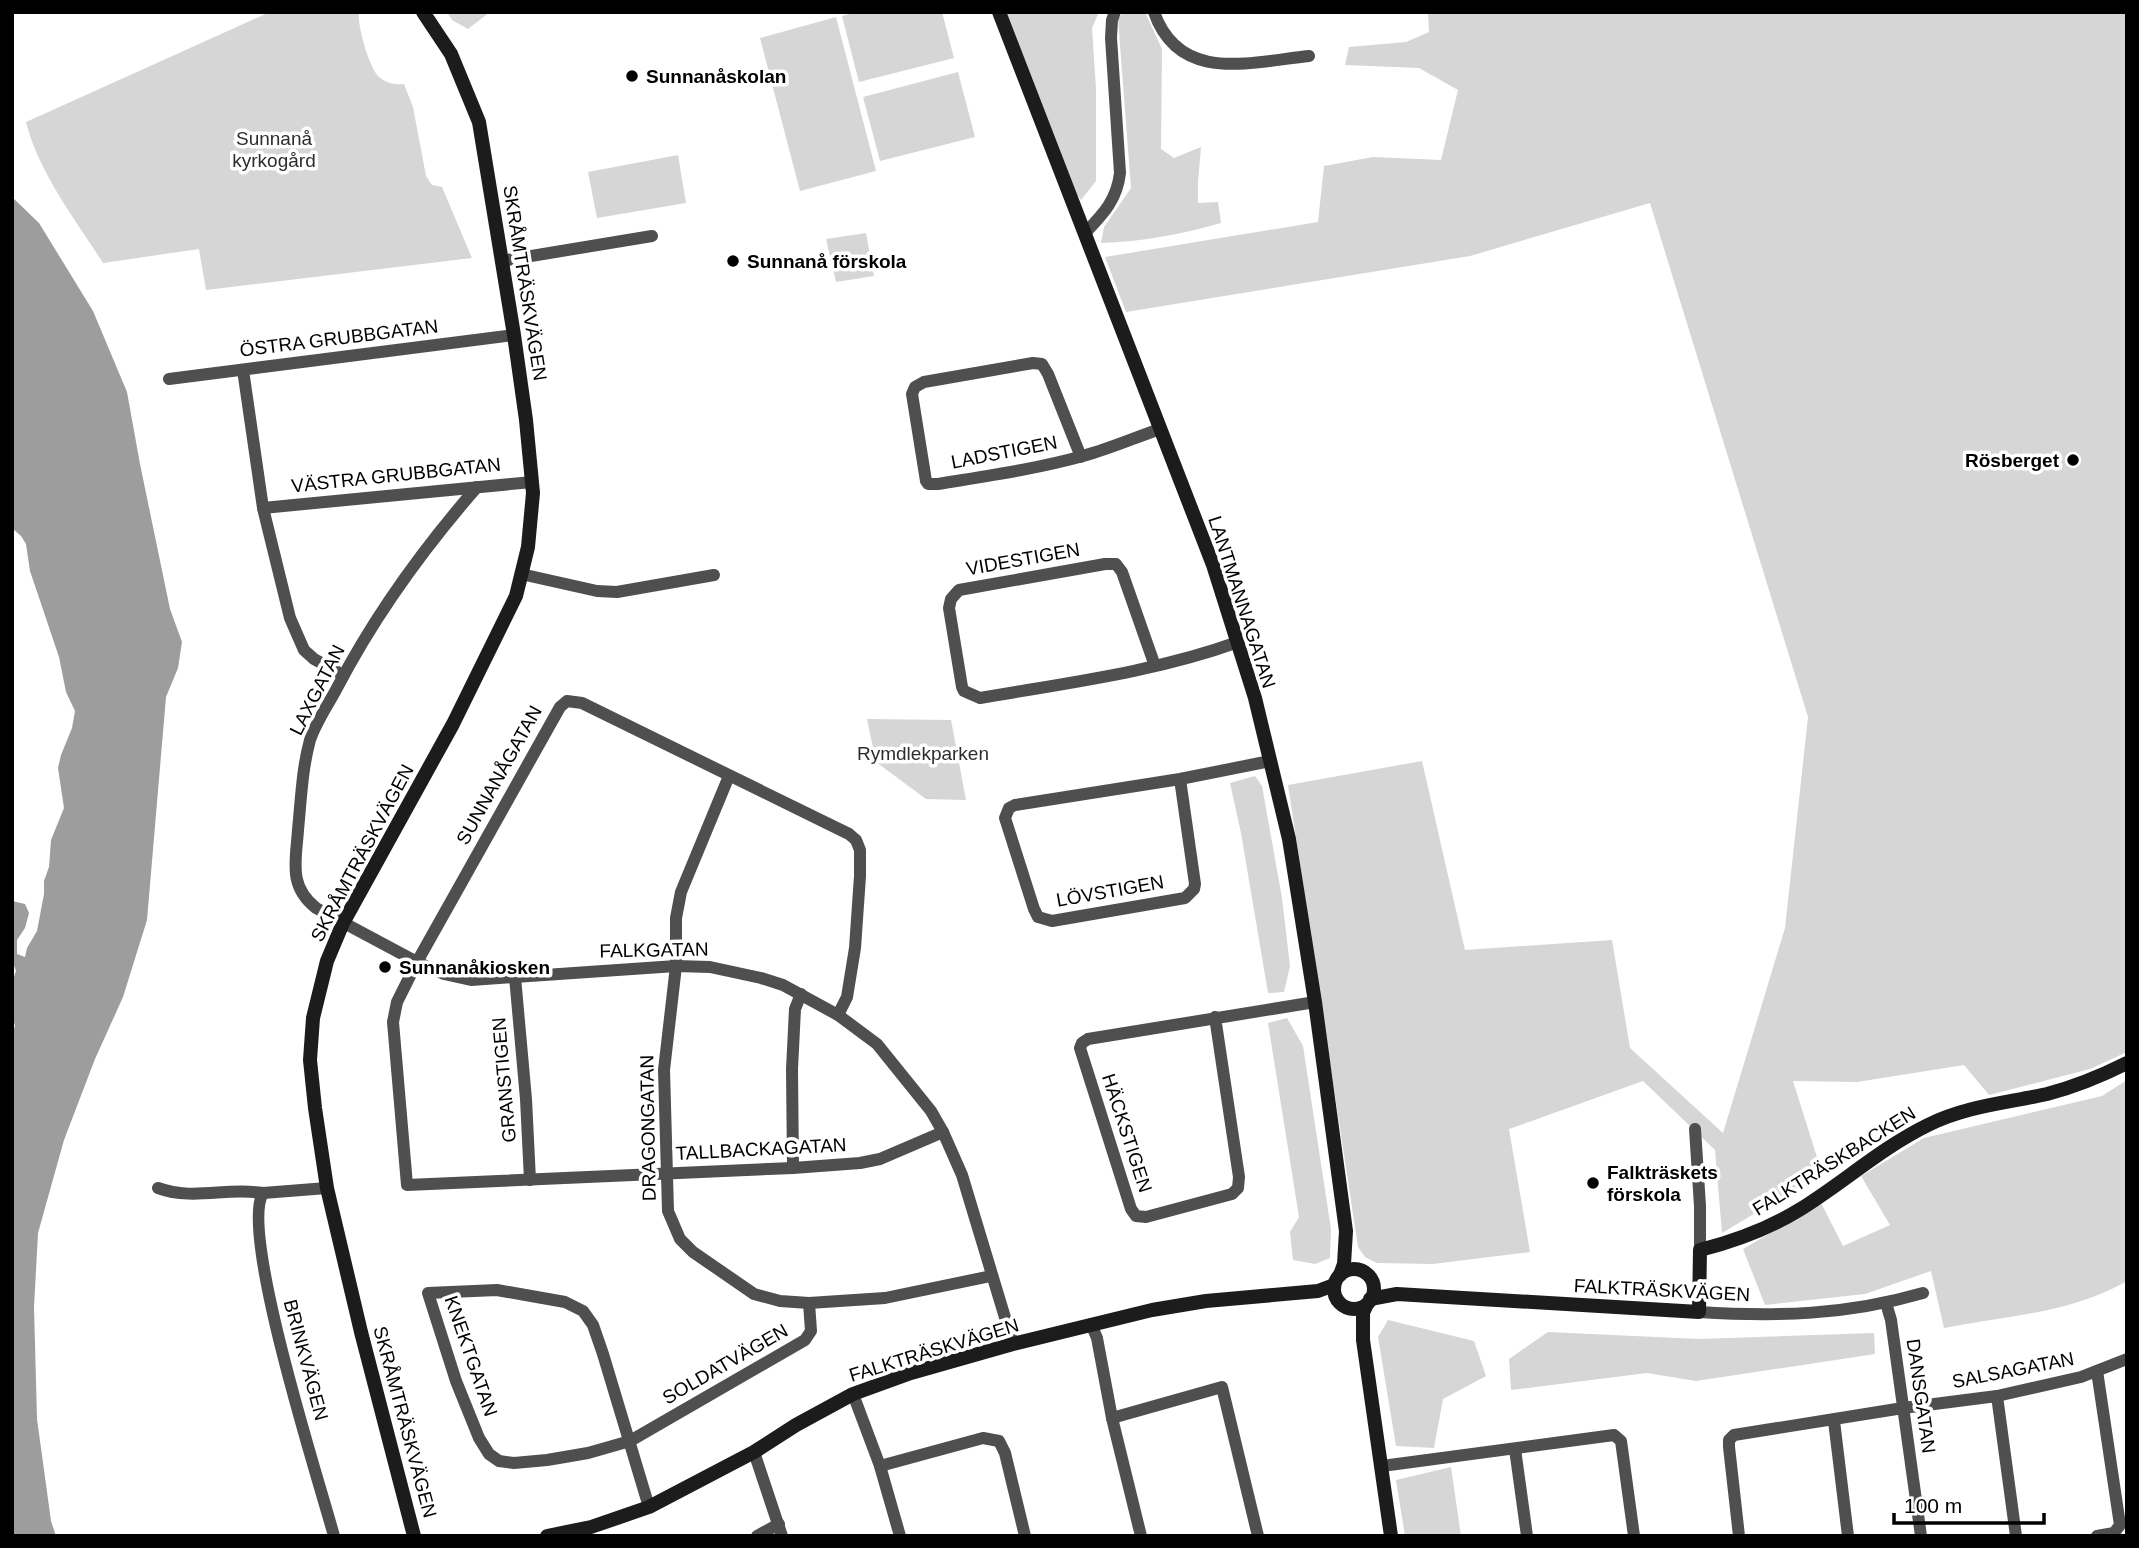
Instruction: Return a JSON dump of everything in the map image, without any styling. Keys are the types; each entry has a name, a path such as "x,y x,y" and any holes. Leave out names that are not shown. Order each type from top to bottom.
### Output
{"street":[{"name":"SKRÅMTRÄSKVÄGEN","path":"414,1536 327,1188 314,1108 310,1060 313,1018 327,961 343,923 446,736 516,596 528,547 533,493 514,335 479,122 451,54 423,12"},
{"name":"LANTMANNAGATAN","path":"999,12 1213,565 1238,642 1270,761 1289,839 1315,1002 1346,1231 1344,1264 1338,1291"},
{"path":"1085,233 1118,189 1120,173 1111,38 1115,12"},
{"path":"1154,12 1158,25 1170,43 1207,63 1226,64 1310,56"},
{"path":"501,261 652,236"},
{"name":"ÖSTRA GRUBBGATAN","path":"169,379 514,335"},
{"name":"LADSTIGEN","path":"1081,457 1042,364 1032,363 924,382 915,387 912,394 928,484 965,480 1081,457 1160,429"},
{"path":"243,370 263,508 290,618 300,643 314,659 343,676"},
{"name":"VÄSTRA GRUBBGATAN","path":"263,508 532,482"},
{"name":"LAXGATAN","path":"343,923 304,899 298,888 295,866 305,761 312,737 380,612 433,539 477,487"},
{"name":"VIDESTIGEN","path":"1155,666 1122,572 1116,564 959,590 951,599 949,608 962,687 964,691 979,698 1155,666 1238,642"},
{"path":"521,574 597,591 617,592 714,575"},
{"name":"SUNNANÅGATAN","path":"407,1185 393,1022 397,1002 559,707 567,701 582,703 849,834 856,840 860,850 860,876 855,948 847,998 838,1015"},
{"name":"LÖVSTIGEN","path":"1180,779 1195,884 1190,895 1052,921 1038,917 1005,818 1009,808 1270,761"},
{"name":"DRAGONGATAN","path":"729,776 681,892 676,918 676,965 664,1070 668,1211 680,1239 693,1252 754,1294 780,1301 809,1303 885,1298 991,1276"},
{"name":"FALKGATAN","path":"343,923 417,962 458,978 471,980 676,965 710,967 772,981 838,1015 877,1044 924,1101 943,1132 962,1175 1013,1344"},
{"name":"GRANSTIGEN","path":"515,976 530,1180"},
{"path":"793,1168 795,1009 801,994"},
{"name":"HÄCKSTIGEN","path":"1215,1017 1239,1177 1238,1188 1232,1194 1146,1217 1136,1216 1131,1209 1080,1048 1082,1043 1088,1039 1215,1017 1315,1002"},
{"name":"FALKTRÄSKBACKEN","path":"1700,1250 1753,1234 1799,1210 1901,1139 1930,1124 1965,1110 2050,1093 2127,1063"},
{"path":"1695,1129 1700,1206 1699,1312"},
{"name":"TALLBACKAGATAN","path":"407,1185 860,1163 880,1159 943,1132"},
{"path":"158,1188 174,1194 246,1190 263,1193 327,1188"},
{"name":"BRINKVÄGEN","path":"263,1193 259,1200 257,1219 265,1281 334,1536"},
{"name":"LANTMANNAGATAN","path":"1346,1231 1355,1256 1369,1278"},
{"path":"1338,1291 1351,1269 1362,1270 1374,1289 1363,1313 1363,1340 1391,1536"},
{"path":"1369,1278 1397,1293"},
{"name":"KNEKTGATAN","path":"630,1440 588,1453 514,1464 499,1461 489,1454 479,1438 456,1381 428,1293 497,1290 565,1302 583,1311 593,1325 600,1345 630,1440 649,1507"},
{"path":"1338,1291 1356,1308 1397,1293"},
{"path":"1338,1291 1356,1321 1363,1340"},
{"name":"FALKTRÄSKVÄGEN","path":"548,1536 591,1527 649,1507 754,1452 853,1394 911,1373 1091,1324 1206,1301 1338,1291"},
{"name":"FALKTRÄSKVÄGEN","path":"1397,1293 1752,1315 1803,1314 1886,1303 1923,1293"},
{"name":"SOLDATVÄGEN","path":"630,1440 804,1340 811,1331 809,1303"},
{"name":"DANSGATAN","path":"1886,1303 1891,1320 1921,1536"},
{"path":"1091,1324 1097,1338 1112,1419 1141,1536"},
{"name":"SALSAGATAN","path":"1739,1536 1729,1440 1734,1436 1903,1408 1997,1396 2081,1377 2127,1359"},
{"path":"2097,1371 2120,1525 2114,1533 2097,1536"},
{"path":"1112,1419 1222,1387 1258,1536"},
{"path":"853,1394 880,1466 900,1536"},
{"path":"1997,1396 2016,1536"},
{"path":"1834,1421 1848,1536"},
{"path":"1382,1466 1614,1435 1621,1441 1634,1536"},
{"path":"880,1466 983,1438 999,1441 1005,1453 1025,1536"},
{"path":"1515,1449 1527,1536"},
{"path":"754,1452 780,1530 757,1536"}],"green space":[{"name":"Sunnanå kyrkogård","path":"270,12 359,12 362,36 378,76 387,82 404,84 413,107 426,176 432,185 442,187 472,258 206,290 199,249 103,263 49,177 26,122"},
{"path":"447,12 490,12 468,29 452,20"},
{"path":"856,12 942,12 954,58 859,82 842,16"},
{"path":"1005,12 1099,12 1092,28 1096,89 1096,181 1081,200 1073,190"},
{"path":"1124,12 1145,12 1162,49 1161,149 1174,158 1201,147 1198,203 1218,202 1221,223 1161,237 1101,243 1104,227 1131,188 1118,19"},
{"path":"1428,12 2127,12 2127,1052 2090,1069 1989,1095 1964,1065 1857,1082 1793,1081 1822,1173 1722,1233 1715,1150 1643,1081 1509,1129 1530,1252 1433,1264 1377,1263 1365,1257 1358,1247 1288,785 1422,761 1465,950 1612,940 1630,1048 1723,1133 1785,928 1808,717 1650,203 1470,256 1126,312 1105,257 1318,222 1324,166 1373,157 1441,160 1458,90 1419,68 1345,65 1349,47 1406,42 1429,32"},
{"path":"836,17 876,171 800,191 760,38"},
{"path":"958,72 975,137 880,161 863,97"},
{"path":"678,155 686,203 597,218 588,172"},
{"path":"866,233 874,276 836,282 826,239"},
{"name":"Rymdlekparken","path":"867,719 951,720 966,800 926,799 876,762"},
{"path":"1255,776 1262,786 1282,898 1290,966 1284,992 1268,993 1230,783"},
{"path":"1287,1018 1303,1046 1331,1229 1330,1258 1315,1264 1293,1260 1290,1232 1299,1217 1268,1023"},
{"path":"2127,1080 2127,1281 2106,1292 2061,1307 1944,1328 1931,1271 1865,1294 1765,1305 1743,1249 1821,1203 1843,1246 1890,1225 1861,1176 1924,1138 2102,1096"},
{"path":"1388,1320 1474,1341 1486,1376 1443,1399 1434,1448 1396,1446 1378,1337"},
{"path":"1548,1332 1699,1339 1874,1333 1875,1354 1696,1381 1647,1373 1511,1390 1509,1359"},
{"path":"1451,1467 1461,1536 1405,1536 1396,1480"}],"shaded area":[{"path":"12,197 39,223 93,311 127,392 170,609 182,642 178,668 166,697 147,920 123,997 95,1059 64,1140 38,1233 34,1307 37,1419 51,1521 56,1536 12,1536 12,1034 15,1026 12,1015 12,982 16,971 12,960 12,901 25,904 29,913 25,928 17,940 17,954 25,957 37,931 44,881 49,867 51,840 64,808 58,768 75,711 66,692 59,657 30,571 26,544 12,528"}],"place":[{"name":"Sunnanåskolan","path":"632,76"},
{"name":"Sunnanå förskola","path":"733,261"},
{"name":"Rösberget","path":"2073,460"},
{"name":"Sunnanåkiosken","path":"385,967"},
{"name":"Falkträskets förskola","path":"1593,1183"}]}
